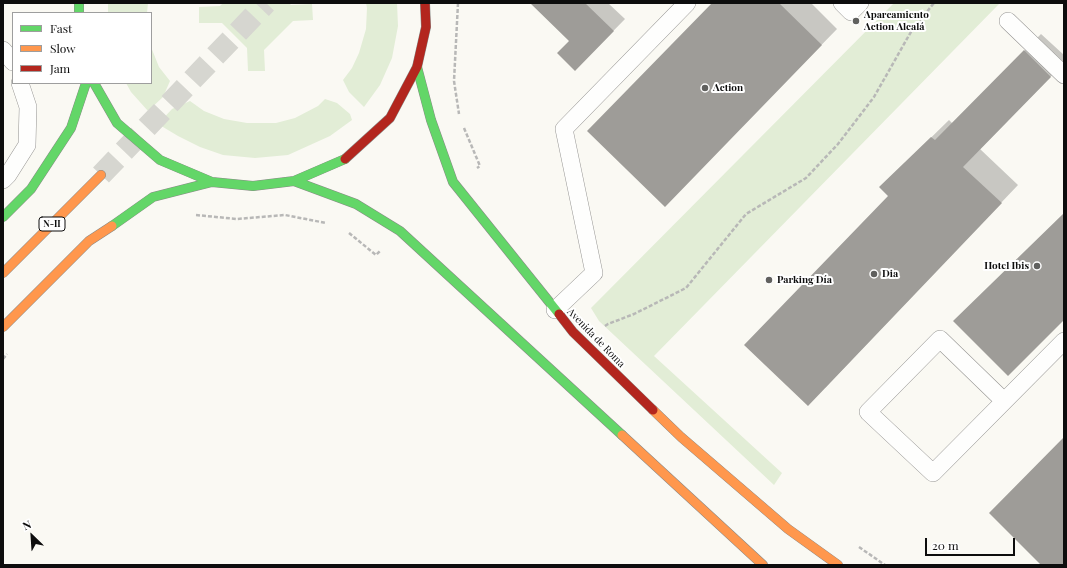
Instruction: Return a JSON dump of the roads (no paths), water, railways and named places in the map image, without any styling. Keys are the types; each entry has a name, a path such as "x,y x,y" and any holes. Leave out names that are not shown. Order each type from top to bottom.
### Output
{"street":[{"path":"95,84 117,123 160,160 212,182 253,186 294,181 347,158 390,118 417,67 426,27 425,3"},
{"name":"Avenida de Roma","path":"417,67 431,120 453,182 573,332 681,438 788,529 838,565"},
{"path":"3,217 32,189 71,128 86,84"},
{"name":"N-II","path":"3,273 100,175"},
{"path":"294,181 356,204 400,231 763,565"},
{"path":"3,327 88,241 153,197 212,182"}],"lane":[{"path":"555,310 594,273 564,129 687,3"},
{"path":"842,3 851,12 860,3"},
{"path":"1008,21 1064,75"},
{"path":"3,50 12,61"},
{"path":"3,180 8,175 26,145 28,107 20,84"},
{"path":"1004,400 940,339 868,412 933,473 1064,341"}],"tunnel":[{"path":"101,175 266,3"}],"place":[{"name":"Aparcamiento Action Alcalá","path":"856,21"},
{"name":"Action","path":"705,88"},
{"name":"Hotel Ibis","path":"1037,266"},
{"name":"Dia","path":"874,274"},
{"name":"Parking Día","path":"769,280"}]}
